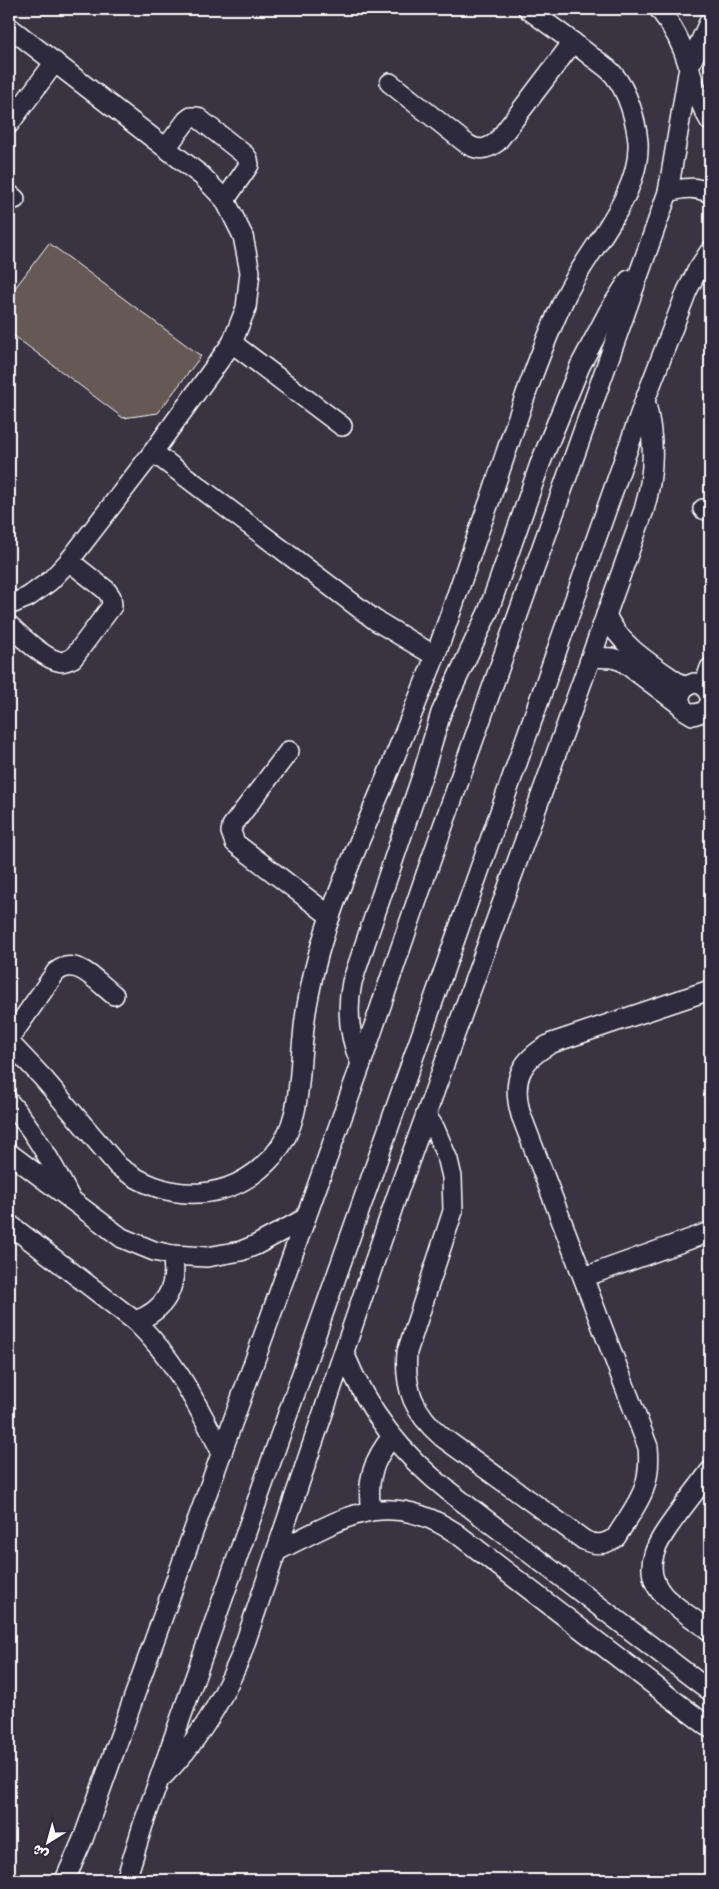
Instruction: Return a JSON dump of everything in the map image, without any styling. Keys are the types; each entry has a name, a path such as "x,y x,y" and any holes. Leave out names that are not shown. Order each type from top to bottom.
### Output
{"street":[{"path":"114,995 78,967 66,966 56,972 9,1041 106,1153 118,1166 133,1177 156,1188 182,1193 200,1193 234,1185 263,1166 285,1139 297,1106 306,1013 316,964 330,916 435,656 536,368 553,326 571,285 615,215 632,182 638,144 632,107 614,74 528,9"},
{"path":"659,9 674,30 689,67 696,92 710,121"},
{"path":"65,1880 83,1839 361,1064 668,192 689,67 710,20"},
{"path":"9,27 202,176 225,200 243,236 250,272 246,308 232,343 69,561 28,597 9,606"},
{"path":"390,83 467,144 474,148 482,149 490,147 497,142 573,42"},
{"path":"9,124 55,62"},
{"path":"166,148 187,120 191,117 197,117 245,154 249,165 225,200"},
{"path":"668,192 685,187 702,189 710,193"},
{"path":"126,1880 140,1834 645,400 687,291 710,251"},
{"path":"361,1064 355,1051 349,1024 349,996 352,982 423,773 441,714 488,612 540,464 580,366 609,311 644,260"},
{"path":"232,343 342,426"},
{"path":"159,1781 188,1750 212,1715 223,1697 240,1658 397,1195 650,491 654,454 653,436 645,400"},
{"path":"152,452 375,620 435,656"},
{"path":"9,625 21,638 58,661 66,662 73,658 112,606 111,597 106,590 69,561"},
{"path":"606,616 627,646 682,695 687,713 707,698 694,683 682,695"},
{"path":"591,657 612,658 622,661 682,695"},
{"path":"289,751 232,826 232,838 235,843 330,916"},
{"path":"426,1115 435,1129 448,1160 452,1177 453,1211 407,1352 407,1376 412,1399 420,1414 442,1437 584,1540 592,1544 601,1545 609,1542 616,1537 644,1491 649,1469 648,1447 521,1115 516,1098 517,1080 524,1064 536,1052 552,1043 710,990"},
{"path":"9,1102 56,1169 71,1201"},
{"path":"9,1153 122,1238 172,1256 207,1257 240,1251 264,1241 304,1219"},
{"path":"369,1185 397,1195"},
{"path":"9,1224 135,1321 166,1354 190,1390 222,1453"},
{"path":"584,1277 710,1232"},
{"path":"135,1321 152,1314 159,1308 170,1292 174,1274 172,1256"},
{"path":"344,1353 367,1402 392,1437 432,1479 710,1691"},
{"path":"371,1510 369,1488 374,1466 378,1455 392,1437"},
{"path":"710,1472 658,1540 653,1554 653,1567 654,1581 665,1596 710,1631"},
{"path":"277,1551 341,1519 371,1510 386,1509 416,1512 443,1524 710,1728"}],"building":[{"path":"49,243 201,356 158,413 123,418 9,332 9,296"}]}
